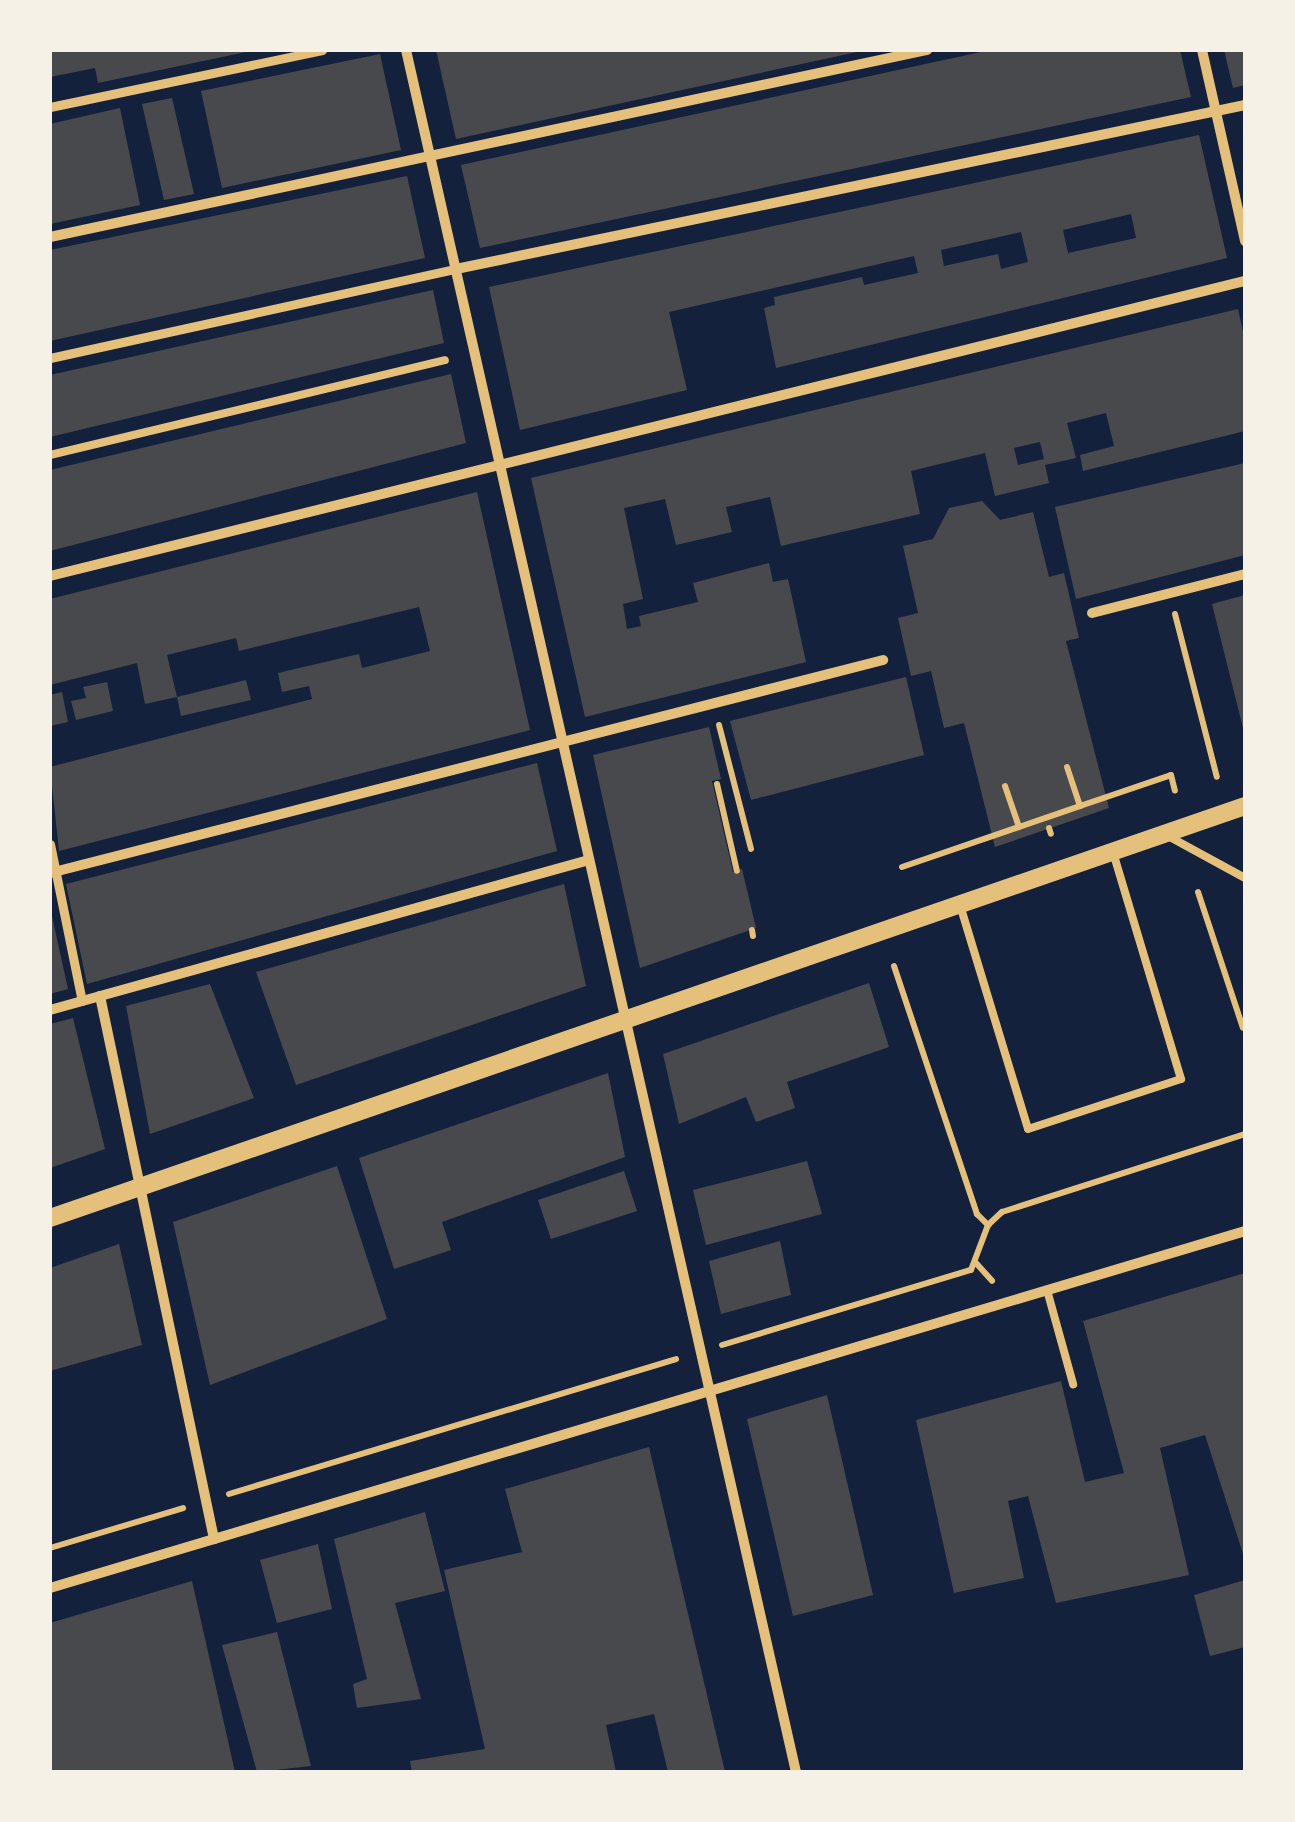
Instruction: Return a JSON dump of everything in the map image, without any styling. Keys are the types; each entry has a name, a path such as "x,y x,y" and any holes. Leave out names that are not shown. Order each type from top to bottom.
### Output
{"street":[{"path":"50,106 322,50"},
{"path":"406,50 796,1772"},
{"path":"50,237 927,50"},
{"path":"1202,50 1245,241"},
{"path":"50,358 1245,105"},
{"path":"50,576 499,462 1245,281"},
{"path":"1092,613 1245,574"},
{"path":"52,872 883,660"},
{"path":"50,1218 1245,806"},
{"path":"50,844 52,872 82,1001"},
{"path":"50,1010 589,860"},
{"path":"100,996 137,1187 214,1539"},
{"path":"50,1588 1245,1231"}],"lane":[{"path":"50,455 445,360"},
{"path":"1164,834 1245,878"},
{"path":"960,905 1028,1128 1181,1079 1112,852"},
{"path":"1047,1290 1073,1384"}],"path":[{"path":"1170,593 1217,777"},
{"path":"713,704 751,849"},
{"path":"1068,767 1080,806"},
{"path":"902,866 1171,775 1176,791"},
{"path":"717,784 738,870"},
{"path":"1006,786 1018,827"},
{"path":"1198,892 1244,1031"},
{"path":"894,966 977,1214 988,1226"},
{"path":"1244,1031 1245,1015"},
{"path":"232,1493 971,1270 988,1226 1002,1212 1245,1134"},
{"path":"50,1548 178,1509"}],"building":[{"path":"50,50 246,52 98,83 95,68 50,77"},
{"path":"436,50 857,50 857,52 456,139"},
{"path":"990,50 1180,50 1191,97 480,248 461,165"},
{"path":"1224,50 1245,50 1245,85 1233,88"},
{"path":"380,54 401,150 222,188 201,91"},
{"path":"172,98 194,194 164,200 142,104"},
{"path":"120,108 140,205 50,224 50,124"},
{"path":"1199,135 1227,258 776,368 764,308 775,305 774,297 862,277 864,285 918,273 914,256 669,312 687,390 520,430 489,287","holes":["1131,214 1136,238 1068,253 1063,230","1021,232 1028,262 1001,269 998,254 944,266 941,250"]},
{"path":"407,176 425,258 50,341 50,250"},
{"path":"433,290 444,343 50,437 50,375"},
{"path":"1238,309 1245,341 1245,431 1083,471 1080,455 1114,446 1106,413 1067,423 1076,458 1045,465 1049,483 995,496 985,453 911,471 920,514 781,546 770,497 726,507 732,532 676,545 665,499 624,508 643,599 623,604 627,629 641,626 639,616 698,602 693,583 769,563 773,582 788,579 806,662 585,717 531,478","holes":["1040,442 1044,459 1018,465 1014,448"]},
{"path":"451,374 466,443 50,551 50,470"},
{"path":"1245,463 1245,555 1076,599 1055,507"},
{"path":"477,492 530,730 59,851 50,767 312,699 309,686 282,692 278,673 359,654 362,668 430,651 419,607 239,651 236,638 167,655 177,697 145,704 137,663 50,685 50,599"},
{"path":"982,501 1000,520 1033,512 1049,577 1064,573 1079,638 1066,641 1109,808 995,847 964,723 944,728 931,671 911,676 898,618 918,613 903,546 933,539 949,508"},
{"path":"1245,595 1245,731 1244,732 1212,604"},
{"path":"906,677 924,755 751,800 730,721"},
{"path":"246,680 251,700 181,716 177,697"},
{"path":"107,682 113,711 76,720 71,701 86,698 83,687"},
{"path":"62,692 68,722 50,726 50,695"},
{"path":"709,727 721,779 712,781 733,872 742,869 756,928 640,968 593,755"},
{"path":"537,763 557,851 87,984 66,884"},
{"path":"564,884 586,986 296,1085 256,972"},
{"path":"50,907 68,989 50,994"},
{"path":"869,983 889,1047 787,1082 795,1108 756,1122 746,1097 679,1124 663,1054"},
{"path":"210,984 254,1098 150,1134 126,1006"},
{"path":"73,1018 105,1149 50,1168 50,1024"},
{"path":"608,1073 625,1157 442,1222 451,1250 394,1269 359,1158"},
{"path":"807,1161 822,1214 706,1245 693,1190"},
{"path":"337,1166 387,1319 210,1385 173,1222"},
{"path":"624,1171 637,1211 551,1239 538,1200"},
{"path":"780,1241 791,1295 721,1314 709,1261"},
{"path":"119,1244 142,1345 50,1371 50,1268"},
{"path":"1245,1273 1245,1560 1205,1435 1160,1448 1189,1575 1056,1603 1028,1496 1008,1501 1024,1578 954,1593 916,1420 1061,1381 1085,1482 1124,1473 1083,1321"},
{"path":"827,1395 873,1595 793,1616 747,1419"},
{"path":"649,1447 725,1772 668,1772 654,1714 606,1725 616,1772 412,1772 410,1761 485,1749 444,1570 522,1552 505,1489"},
{"path":"425,1512 445,1591 395,1603 421,1699 357,1708 353,1684 367,1679 334,1539"},
{"path":"318,1544 332,1609 277,1623 260,1560"},
{"path":"1245,1580 1245,1647 1210,1656 1194,1595"},
{"path":"192,1581 235,1772 50,1772 50,1623"},
{"path":"277,1632 311,1766 257,1772 222,1645"}]}
